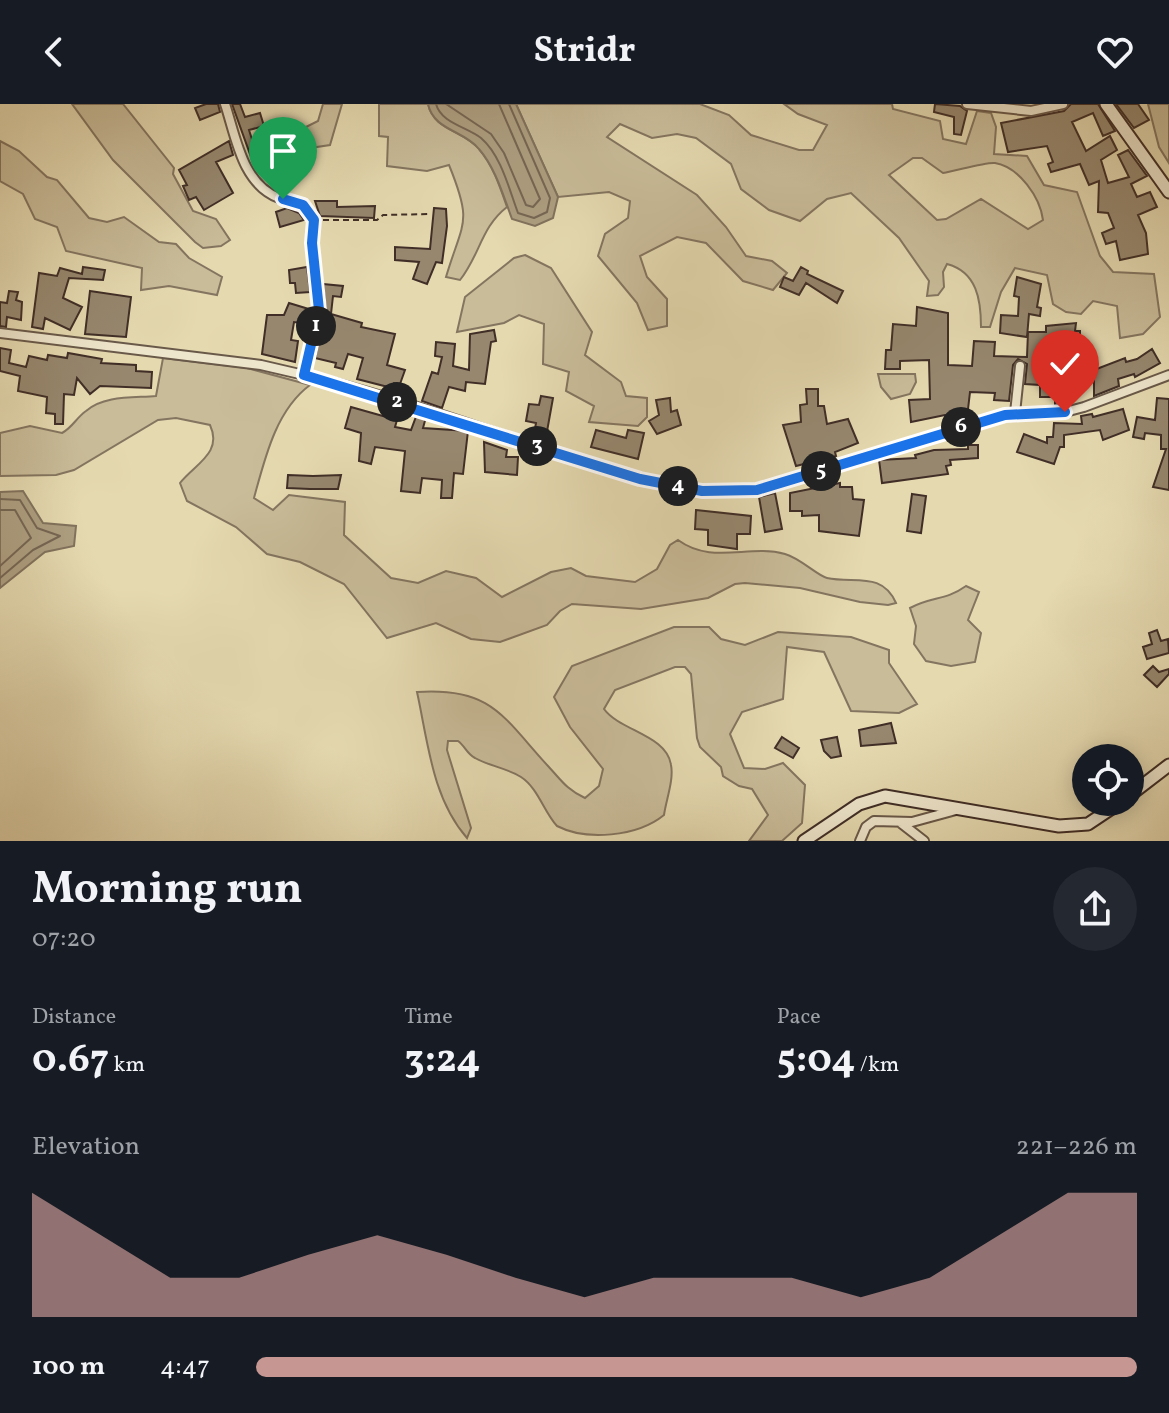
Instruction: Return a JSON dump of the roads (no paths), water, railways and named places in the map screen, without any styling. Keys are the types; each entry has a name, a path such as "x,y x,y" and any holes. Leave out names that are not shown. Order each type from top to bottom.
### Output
{"main road":[{"path":"1106,104 1169,192"},
{"path":"1144,784 1169,765"},
{"path":"804,841 844,813 877,798 902,797 1040,824 1077,825 1103,816"}],"street":[{"path":"225,104 248,171 276,197 303,205 314,220 312,243 319,310 304,375"},
{"path":"967,104 1031,111 1063,104"},
{"path":"0,333 261,365 304,375 640,479 702,491 757,490 1015,413 1065,412 1084,407 1169,375"},
{"path":"1015,413 1020,366"},
{"path":"860,841 866,827 874,821 900,823 930,819 956,810"},
{"path":"900,823 924,841"}],"water":[{"path":"428,104 516,104 558,197 553,218 535,226 512,219 485,157 473,143 436,120"},
{"path":"23,491 43,523 76,526 74,546 45,552 0,588 0,492"}]}
